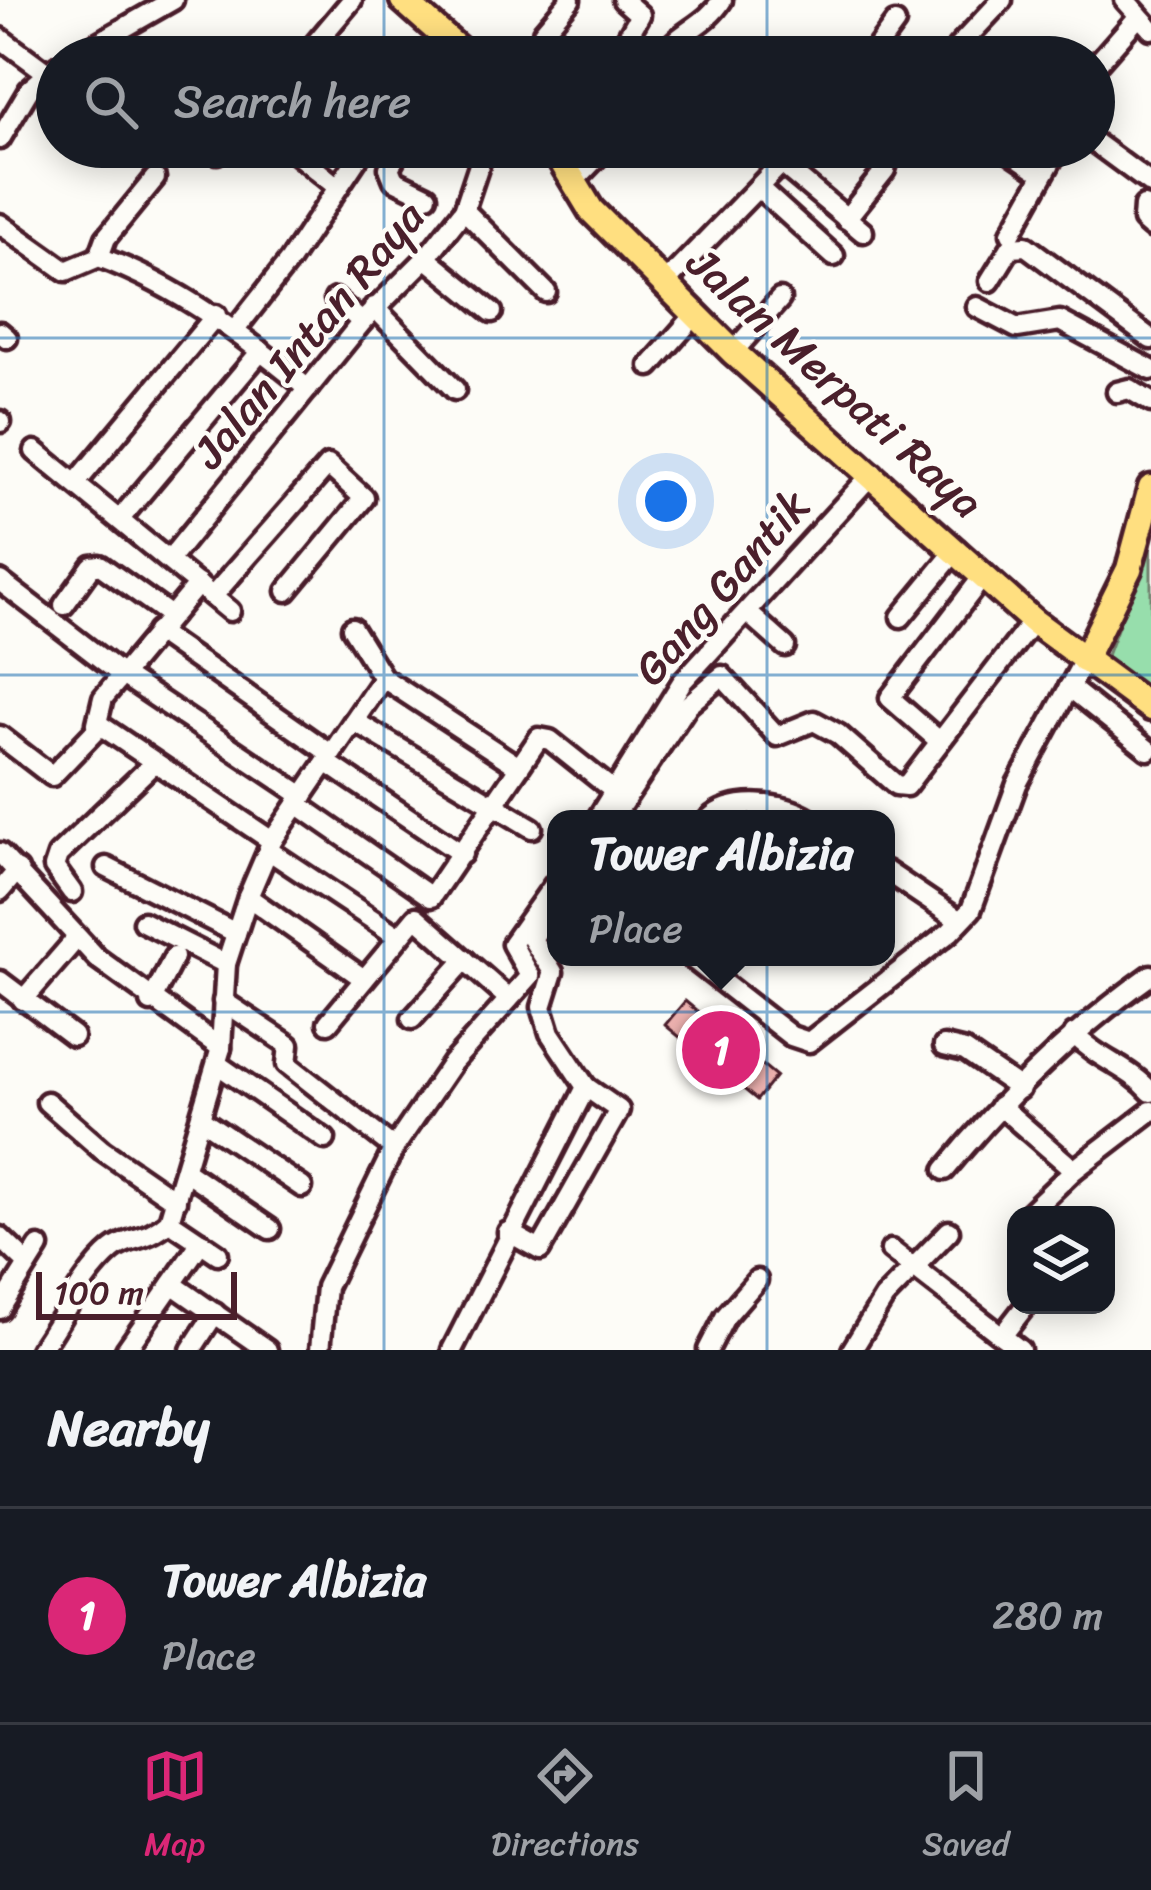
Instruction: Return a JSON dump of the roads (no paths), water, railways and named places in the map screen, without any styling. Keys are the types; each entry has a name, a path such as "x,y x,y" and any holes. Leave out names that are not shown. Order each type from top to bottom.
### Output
{"main road":[{"path":"403,0 443,36"},
{"name":"Jalan Merpati Raya","path":"565,168 605,225 734,352 1033,621 1151,708"},
{"path":"1084,660 1129,568 1151,488"}],"street":[{"path":"110,36 173,0"},
{"path":"322,36 352,0"},
{"path":"543,32 570,0"},
{"path":"623,0 640,15 628,36"},
{"path":"677,36 706,20 722,0"},
{"path":"968,36 1002,0"},
{"path":"1115,49 1145,23 1124,0"},
{"path":"885,36 895,23"},
{"path":"0,38 36,59"},
{"path":"0,139 36,91"},
{"path":"1115,157 1151,184"},
{"path":"314,168 336,186"},
{"path":"235,330 290,260 349,168"},
{"path":"389,168 394,180 427,196"},
{"name":"Jalan Intan Raya","path":"169,560 368,314 426,259 464,210 478,168"},
{"path":"573,182 587,168"},
{"path":"665,283 778,168"},
{"path":"787,168 862,232"},
{"path":"846,219 886,168"},
{"path":"1034,168 1043,174"},
{"path":"1011,233 1047,168"},
{"path":"0,224 66,271 99,257 119,220 154,178"},
{"path":"758,188 834,256"},
{"path":"1144,206 1143,220 1151,226"},
{"path":"464,210 546,292"},
{"path":"990,280 1011,247 1026,246 1151,339"},
{"path":"99,257 149,275 216,315 308,389"},
{"path":"426,259 492,313"},
{"path":"335,298 368,314 455,390"},
{"path":"734,352 780,299"},
{"path":"977,307 1017,328 1060,321 1151,370"},
{"path":"650,366 696,314"},
{"path":"76,483 216,315"},
{"path":"120,519 261,351"},
{"path":"1117,392 1129,389 1151,402"},
{"path":"35,451 230,610"},
{"path":"0,736 52,776 98,725 97,710 121,674 171,616 206,590 322,466 332,466 363,493 362,501 287,591"},
{"name":"Gang Gantik","path":"602,810 682,682 873,473"},
{"path":"901,617 957,549"},
{"path":"64,605 92,566 100,565 171,616"},
{"path":"937,739 890,698 984,574"},
{"path":"0,581 431,897 538,738 545,737 614,791"},
{"path":"748,613 785,646"},
{"path":"618,810 688,705 722,676 777,736 814,722 838,734 896,785 906,786 1033,621"},
{"path":"352,628 383,678 519,767"},
{"path":"158,632 462,854"},
{"path":"702,966 791,1036 809,1042 960,921 989,866 1017,784 1084,660"},
{"path":"40,1350 116,1246 146,1240 169,1221 219,1056 226,964 248,897 270,846 383,678"},
{"path":"1069,688 1148,750"},
{"path":"354,721 532,828"},
{"path":"98,725 399,938"},
{"path":"72,892 54,867 58,855 154,763"},
{"path":"721,810 728,805 795,810"},
{"path":"0,853 76,939 325,1139"},
{"path":"106,867 236,933"},
{"path":"0,891 17,870"},
{"path":"895,877 960,921"},
{"path":"320,1350 326,1287 394,1148 452,1063 531,974 512,944 547,895"},
{"path":"248,897 364,979"},
{"path":"547,916 532,939 547,963"},
{"path":"328,1023 416,917 508,999"},
{"path":"143,922 226,964"},
{"path":"23,1000 76,939"},
{"path":"151,1001 174,957"},
{"path":"412,1019 465,960"},
{"path":"508,1232 540,1250 619,1110 586,1087 550,1033 542,1007 553,972 549,966"},
{"path":"945,1170 1000,1106 1074,1034 1151,975"},
{"path":"0,981 73,1036"},
{"path":"224,1001 290,1050 286,1064 394,1148"},
{"path":"1074,1034 1094,1056 1136,1075 1151,1092"},
{"path":"944,1046 965,1051 1020,1089"},
{"path":"452,1350 508,1232 586,1087"},
{"path":"47,1102 102,1150 176,1201"},
{"path":"1000,1106 1074,1170"},
{"path":"1036,1206 1074,1170 1151,1111"},
{"path":"201,1119 302,1187"},
{"path":"187,1172 270,1229"},
{"path":"169,1221 218,1254"},
{"path":"852,1350 884,1298 949,1231"},
{"path":"0,1237 34,1256 0,1309"},
{"path":"126,1350 201,1242"},
{"path":"891,1250 1020,1350"},
{"path":"708,1350 725,1318 757,1280"},
{"path":"172,1284 259,1348"},
{"path":"190,1350 215,1313"},
{"path":"1002,1336 1019,1314"}],"place":[{"name":"Tower Albizia","path":"721,1050"}]}
